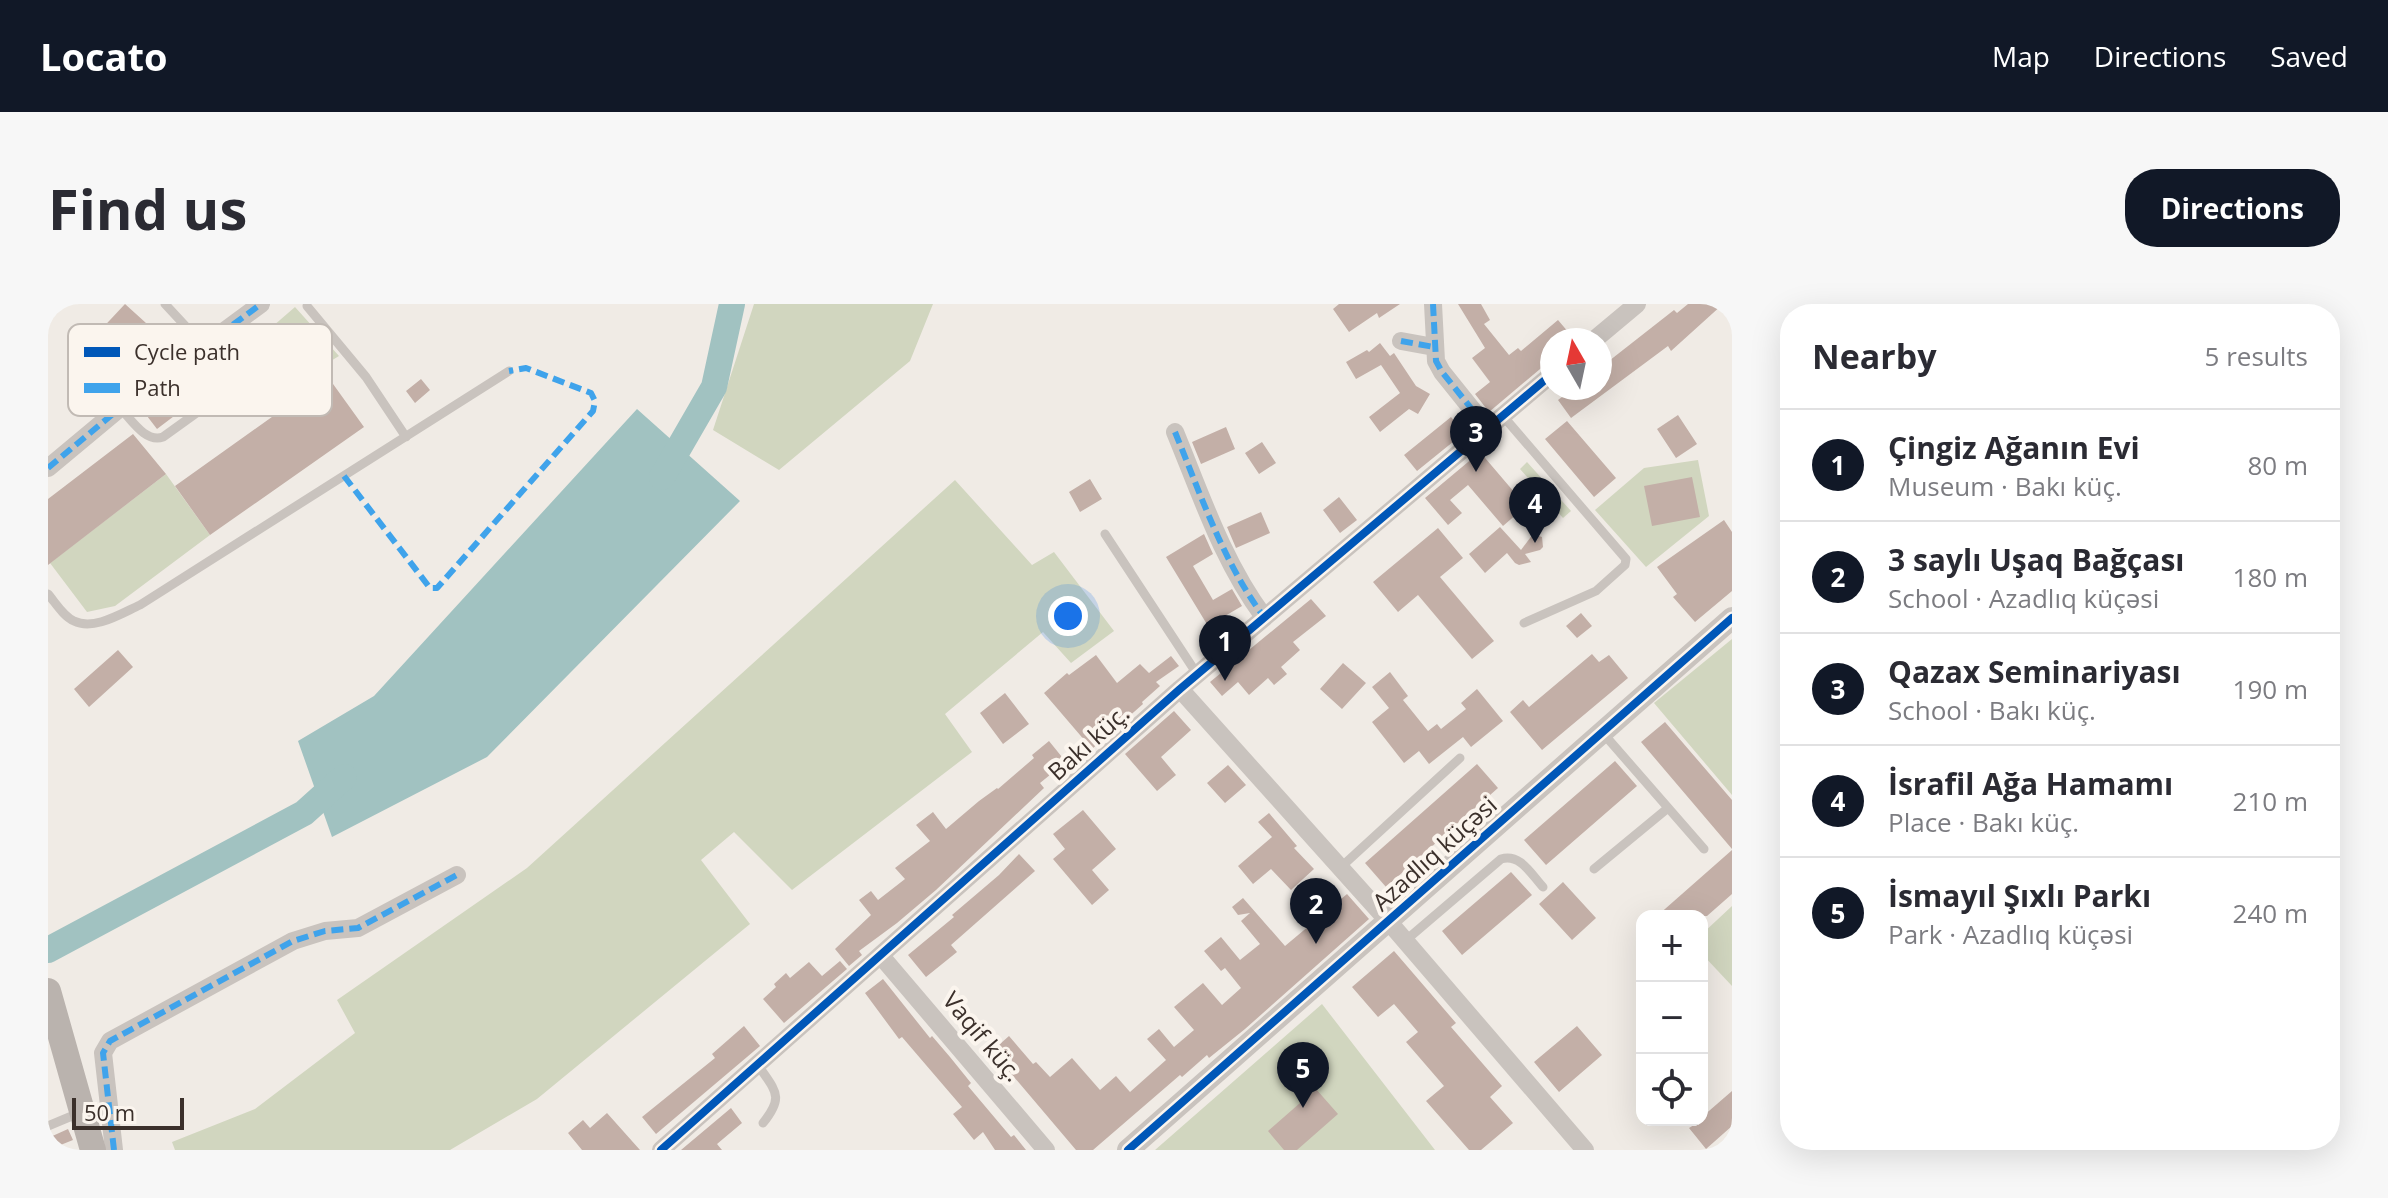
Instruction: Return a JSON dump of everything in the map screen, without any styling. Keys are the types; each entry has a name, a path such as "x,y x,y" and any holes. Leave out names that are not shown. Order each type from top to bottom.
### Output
{"main road":[{"path":"48,991 93,1150"}],"street":[{"path":"1433,304 1434,347 1442,372 1487,428"},
{"path":"1608,328 1637,304"},
{"path":"229,324 248,308"},
{"path":"1401,341 1434,347"},
{"name":"Bakı küç.","path":"661,1150 1197,674 1540,384"},
{"path":"48,468 110,416"},
{"path":"1175,432 1229,560 1246,594 1264,617"},
{"name":"Azadlıq küçəsi","path":"1128,1150 1732,618"},
{"path":"1180,689 1389,922 1585,1150"},
{"path":"114,1150 103,1053 110,1041 293,941 325,931 358,928 457,875"},
{"name":"Vaqif küç.","path":"881,956 1046,1150"}],"lane":[{"path":"165,304 184,324"},
{"path":"307,306 322,324"},
{"path":"332,336 366,377 406,437"},
{"path":"48,594 75,622 87,624 117,616 154,597 509,371"},
{"path":"1502,415 1626,559 1625,565 1596,591 1524,623"},
{"path":"128,416 149,438 156,439 192,416"},
{"path":"1105,534 1197,674"},
{"path":"1602,732 1704,849"},
{"path":"1340,868 1460,758"},
{"path":"1594,869 1668,808"},
{"path":"1405,941 1501,859 1509,856 1517,859 1543,887"},
{"path":"758,1065 777,1099 774,1109 763,1123"},
{"path":"48,1126 82,1112"}],"green space":[{"path":"754,304 933,304 910,361 779,470 713,430"},
{"path":"295,307 310,324 275,324"},
{"path":"332,348 339,356 332,360"},
{"path":"1698,460 1709,516 1646,567 1595,510 1644,468"},
{"path":"1527,462 1571,511 1563,518 1520,469"},
{"path":"166,474 210,535 115,606 87,612 50,563"},
{"path":"955,480 1032,565 1054,552 1114,631 1071,663 1043,632 945,714 972,752 792,890 734,832 701,860 750,924 537,1099 450,1150 175,1150 172,1142 255,1109 355,1033 337,1000 527,868"},
{"path":"1732,639 1732,795 1654,703"},
{"path":"1732,906 1732,986 1708,960 1708,928"},
{"path":"1322,1004 1435,1150 1155,1150"}],"water":[{"path":"637,409 740,501 487,757 332,837 298,741 374,696"}],"building":[{"path":"125,304 146,323 145,324 106,324"},
{"path":"1339,304 1400,304 1379,318 1377,313 1349,332 1333,309"},
{"path":"1458,304 1481,304 1490,320 1484,324 1509,355 1518,348 1521,351 1540,335 1540,369 1489,412 1475,394 1490,382 1472,358 1485,348"},
{"path":"1688,304 1723,304 1671,351 1668,346 1612,388 1612,359 1674,310 1677,313"},
{"path":"1558,320 1565,328 1548,328"},
{"path":"1380,343 1390,356 1394,353 1416,386 1430,394 1418,414 1409,409 1380,432 1369,417 1400,393 1381,365 1356,379 1346,362 1367,350 1369,352"},
{"path":"421,379 430,390 415,403 406,391"},
{"path":"332,383 364,427 210,535 175,486 273,416 332,416"},
{"path":"1558,400 1595,400 1571,418"},
{"path":"1678,415 1697,444 1676,458 1657,429"},
{"path":"147,416 174,416 157,429"},
{"path":"1451,417 1464,433 1417,471 1404,455"},
{"path":"1567,421 1616,478 1594,497 1545,439"},
{"path":"1226,427 1235,449 1201,464 1192,442"},
{"path":"133,434 166,474 48,565 48,499"},
{"path":"1262,442 1276,463 1259,474 1245,453"},
{"path":"1480,452 1526,506 1503,526 1468,485 1450,500 1462,513 1448,525 1425,498"},
{"path":"1692,477 1700,517 1652,526 1644,486"},
{"path":"1090,479 1102,499 1080,512 1069,492"},
{"path":"1339,497 1357,520 1340,533 1323,510"},
{"path":"1261,512 1270,533 1236,548 1227,527"},
{"path":"1724,520 1732,532 1732,591 1695,622 1673,597 1677,594 1657,567"},
{"path":"1500,527 1521,550 1533,534 1542,537 1543,547 1525,554 1531,562 1519,565 1507,553 1485,573 1469,554"},
{"path":"1438,528 1463,558 1440,577 1494,641 1472,659 1418,595 1398,612 1373,582"},
{"path":"1204,534 1213,554 1193,566 1213,600 1232,589 1242,606 1208,626 1166,557"},
{"path":"1311,599 1326,616 1293,642 1300,650 1281,667 1287,674 1274,685 1268,678 1249,695 1238,682 1222,696 1210,682"},
{"path":"1581,613 1592,626 1577,638 1566,626"},
{"path":"118,650 133,667 89,707 74,689"},
{"path":"1592,654 1599,662 1609,655 1628,678 1542,750 1510,712 1523,700 1529,707"},
{"path":"1096,655 1117,683 1140,664 1149,673 1171,656 1179,666 1156,682 1160,686 1143,704 1092,749 1044,693 1067,673 1069,675"},
{"path":"1343,663 1366,683 1342,709 1320,689"},
{"path":"1390,672 1408,696 1403,700 1428,731 1437,724 1441,729 1466,709 1461,703 1477,689 1503,721 1471,747 1463,737 1429,764 1419,751 1404,763 1372,722 1389,708 1372,687"},
{"path":"1005,693 1029,724 1003,744 980,713"},
{"path":"1174,711 1191,730 1161,757 1176,775 1157,791 1125,754"},
{"path":"1665,722 1732,800 1732,849 1641,742"},
{"path":"1049,741 1066,762 1040,783 1044,788 936,890 859,951 862,955 849,966 835,949 871,915 859,900 871,891 878,900 905,879 895,868 930,841 916,825 933,812 946,829 998,789"},
{"path":"1615,761 1637,786 1546,865 1524,840"},
{"path":"1477,764 1498,788 1386,887 1365,863"},
{"path":"1228,765 1246,785 1225,803 1207,783"},
{"path":"1083,810 1116,849 1092,870 1109,890 1092,905 1053,859 1065,849 1053,834"},
{"path":"1269,813 1297,846 1294,848 1314,869 1291,890 1271,869 1253,884 1238,866 1272,837 1258,822"},
{"path":"1732,850 1732,894 1708,915 1708,910 1664,910"},
{"path":"1019,854 1035,871 951,945 957,952 926,977 908,955 954,917 952,915"},
{"path":"1511,872 1532,895 1462,955 1442,931"},
{"path":"1563,882 1596,918 1572,940 1539,904"},
{"path":"1347,894 1369,919 1245,1029 1209,1058 1207,1055 1182,1077 1180,1075 1093,1150 1076,1150 992,1051 1009,1036 1033,1064 1036,1062 1050,1077 1072,1058 1100,1090 1116,1076 1130,1092 1166,1060 1147,1039 1159,1029 1174,1047 1194,1030 1174,1007 1203,983 1222,1005 1241,988 1225,968 1221,971 1204,951 1221,937 1240,960 1260,944 1241,921 1250,913 1238,915 1232,907 1243,898 1285,946"},
{"path":"1394,951 1456,1023 1451,1027 1502,1086 1490,1097 1513,1123 1481,1150 1469,1150 1426,1101 1444,1086 1406,1042 1418,1032 1394,1004 1378,1017 1352,987"},
{"path":"840,961 847,969 784,1023 763,999 786,973 790,978 809,962 822,976"},
{"path":"883,979 971,1083 968,1086 1026,1150 995,1150 983,1132 974,1140 953,1114 962,1107 902,1037 899,1039 865,993"},
{"path":"744,1026 760,1046 656,1134 642,1117 715,1058 712,1054"},
{"path":"1577,1026 1602,1055 1559,1092 1534,1062"},
{"path":"1316,1089 1338,1114 1297,1150 1284,1150 1268,1131"},
{"path":"1732,1091 1732,1126 1706,1149 1689,1128 1708,1126 1708,1112"},
{"path":"731,1108 742,1123 717,1144 722,1150 681,1150"},
{"path":"607,1113 640,1150 582,1150 568,1133 583,1120 590,1128"},
{"path":"68,1129 73,1140 48,1150 48,1138"}],"waterway":[{"path":"662,477 714,387 732,304"},
{"path":"48,950 304,813 344,777"}],"marked path":[{"path":"234,324 261,304"},
{"path":"1433,304 1436,361 1487,428"},
{"path":"1401,341 1434,347"},
{"path":"344,476 430,588 437,588 593,411 595,401 591,393 526,368 509,371"},
{"path":"48,468 110,416"},
{"path":"1175,432 1236,574 1264,617"},
{"path":"114,1150 103,1053 110,1041 293,941 325,931 358,928 457,875"}],"cycle path":[{"path":"661,1150 1180,689 1540,384"},
{"path":"1128,1150 1732,618"}],"place":[{"name":"Qazax Seminariyası","path":"1476,472"},
{"name":"İsrafil Ağa Hamamı","path":"1535,543"},
{"name":"Çingiz Ağanın Evi","path":"1225,681"},
{"name":"3 saylı Uşaq Bağçası","path":"1316,944"},
{"name":"İsmayıl Şıxlı Parkı","path":"1303,1108"}]}
